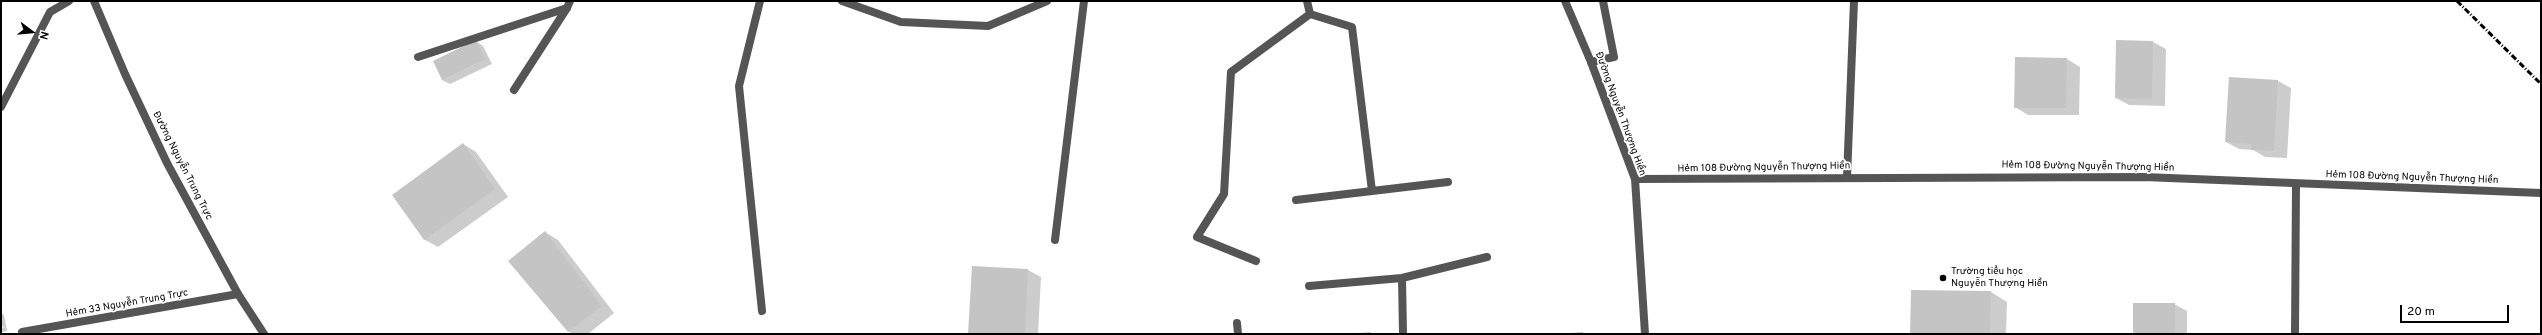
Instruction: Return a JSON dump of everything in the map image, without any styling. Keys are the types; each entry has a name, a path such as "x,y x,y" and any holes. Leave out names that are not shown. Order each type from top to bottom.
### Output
{"street":[{"path":"1,107 50,12 69,1"},
{"name":"Đường Nguyễn Trung Trực","path":"94,1 125,74 167,163 238,294 264,334"},
{"path":"760,1 739,86 762,310"},
{"path":"842,1 901,22 988,26 1047,1"},
{"path":"1055,240 1084,1"},
{"path":"1307,1 1310,14"},
{"name":"Đường Nguyễn Thượng Hiền","path":"1564,1 1591,62 1635,180 1646,334"},
{"path":"1591,62 1614,57 1603,1"},
{"path":"1847,177 1854,1"},
{"path":"418,57 568,5"},
{"path":"514,90 568,5"},
{"path":"1310,14 1352,27 1372,191"},
{"path":"1256,261 1198,237 1224,194 1231,72 1310,14"},
{"name":"Hẻm 108 Đường Nguyễn Thượng Hiền","path":"1635,180 1847,177 2144,177 2541,193"},
{"path":"1296,200 1448,182"},
{"path":"2295,334 2296,184"},
{"path":"1309,286 1402,278 1487,257"},
{"path":"1402,278 1403,334"},
{"name":"Hẻm 33 Nguyễn Trung Trực","path":"23,334 22,332 238,294"},
{"path":"1237,323 1238,334"}],"building":[{"path":"476,40 485,59 442,80 433,61"},
{"path":"2116,40 2153,41 2152,99 2115,98"},
{"path":"2015,57 2067,58 2066,108 2014,108"},
{"path":"2229,77 2278,80 2274,151 2251,150 2251,144 2225,142"},
{"path":"463,143 495,189 424,240 392,195"},
{"path":"545,231 602,306 568,332 508,261"},
{"path":"972,266 1028,269 1025,334 968,334"},
{"path":"1911,290 1991,291 1990,334 1910,334"},
{"path":"2133,303 2175,303 2175,334 2133,334"},
{"path":"1371,332 1371,334 1358,334 1358,333"},
{"path":"1583,332 1583,334 1571,334 1571,333"}],"railway":[{"path":"2457,1 2541,84"}],"place":[{"name":"Trường tiểu học Nguyễn Thượng Hiền","path":"1943,278"}]}
